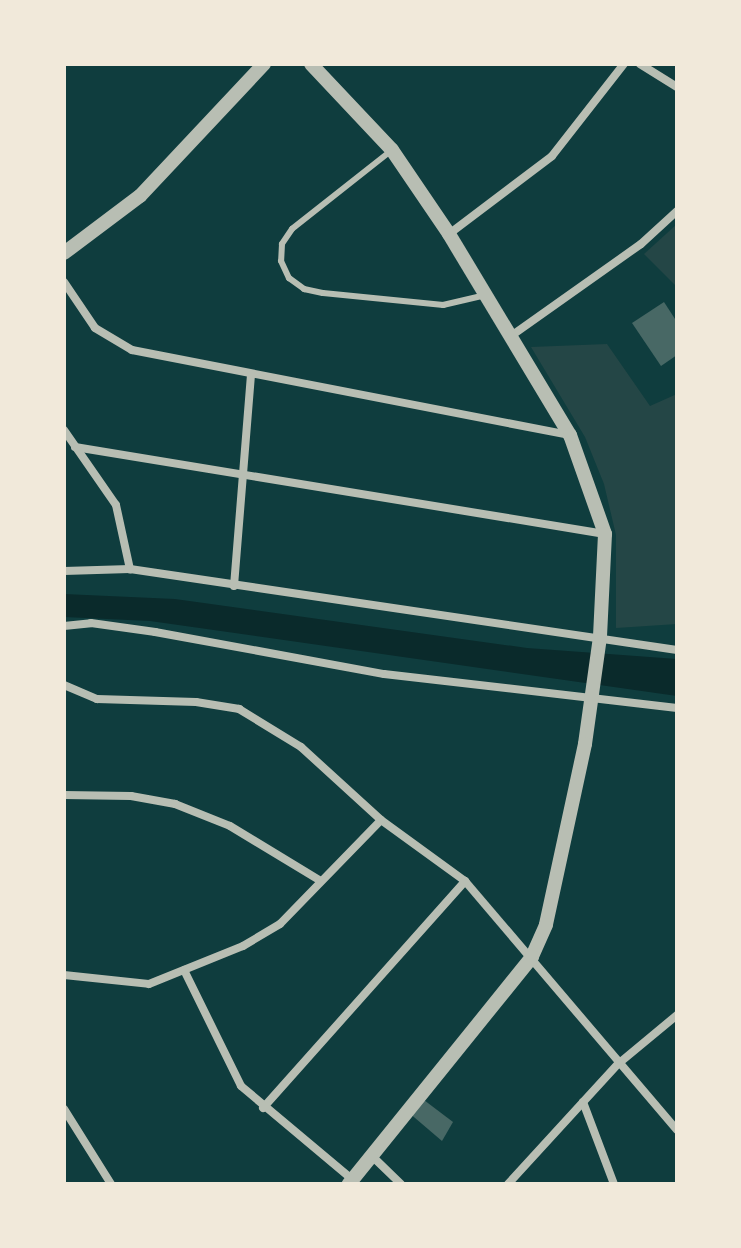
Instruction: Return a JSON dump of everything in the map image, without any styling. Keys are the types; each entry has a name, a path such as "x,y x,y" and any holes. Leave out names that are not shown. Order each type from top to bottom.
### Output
{"street":[{"path":"66,248 173,165 264,64"},
{"path":"184,970 241,1086 351,1182 532,957 558,878 599,641 605,534 570,435 449,234 392,150 311,64"},
{"path":"449,234 552,156 624,64"},
{"path":"640,64 677,87"},
{"path":"511,336 641,244 677,211"},
{"path":"64,282 95,328 111,342 251,375 570,435"},
{"path":"234,586 251,375"},
{"path":"64,430 116,505 130,569"},
{"path":"75,447 605,534"},
{"path":"64,571 130,569 599,641 677,650"},
{"path":"64,626 91,623 384,674 591,694 677,708"},
{"path":"64,685 97,699 196,702 239,709 301,747 381,820 465,881 677,1130"},
{"path":"64,795 131,796 175,804 230,826 319,880"},
{"path":"64,975 149,984 280,924 319,880 381,820"},
{"path":"263,1108 465,881"},
{"path":"508,1184 618,1064 677,1015"},
{"path":"583,1102 614,1184"},
{"path":"64,1109 111,1184"},
{"path":"373,1157 401,1184"}],"lane":[{"path":"392,150 292,229 282,244 281,261 289,278 304,289 323,293 443,305 486,295"}],"shaded area":[{"path":"677,224 677,287 644,254"},
{"path":"607,344 650,406 677,394 677,624 616,628 616,535 604,484 585,437 531,347"},
{"path":"64,594 175,599 527,648 677,659 677,696 150,621 64,617"}],"building":[{"path":"664,302 677,322 677,355 661,366 632,323"},
{"path":"420,1097 453,1122 442,1141 408,1112"}]}
